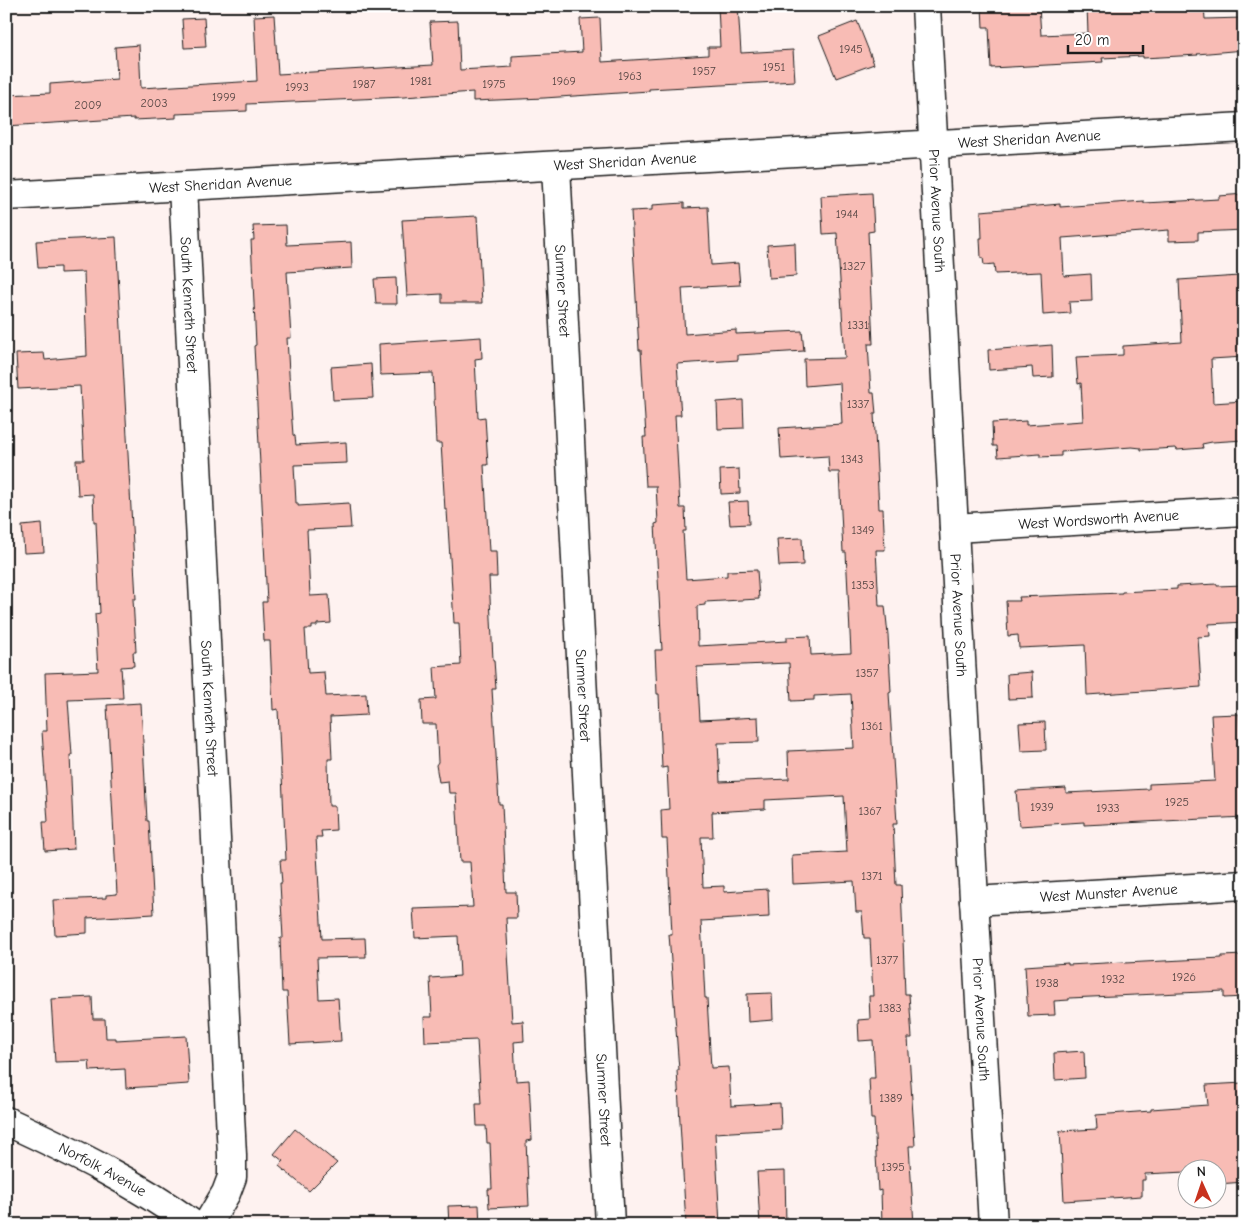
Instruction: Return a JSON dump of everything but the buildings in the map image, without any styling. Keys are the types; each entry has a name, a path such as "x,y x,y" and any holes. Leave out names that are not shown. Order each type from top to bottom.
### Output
{"street":[{"name":"Prior Avenue South","path":"926,6 932,144 993,1225"},
{"name":"West Sheridan Avenue","path":"6,196 1244,127"},
{"name":"Sumner Street","path":"556,166 610,1225"},
{"name":"South Kenneth Street","path":"183,187 232,1155 232,1177 226,1192 207,1225"},
{"name":"West Wordsworth Avenue","path":"954,528 1244,511"},
{"name":"West Munster Avenue","path":"974,901 1244,885"},
{"name":"Norfolk Avenue","path":"6,1121 94,1163 157,1200 194,1225"}]}
